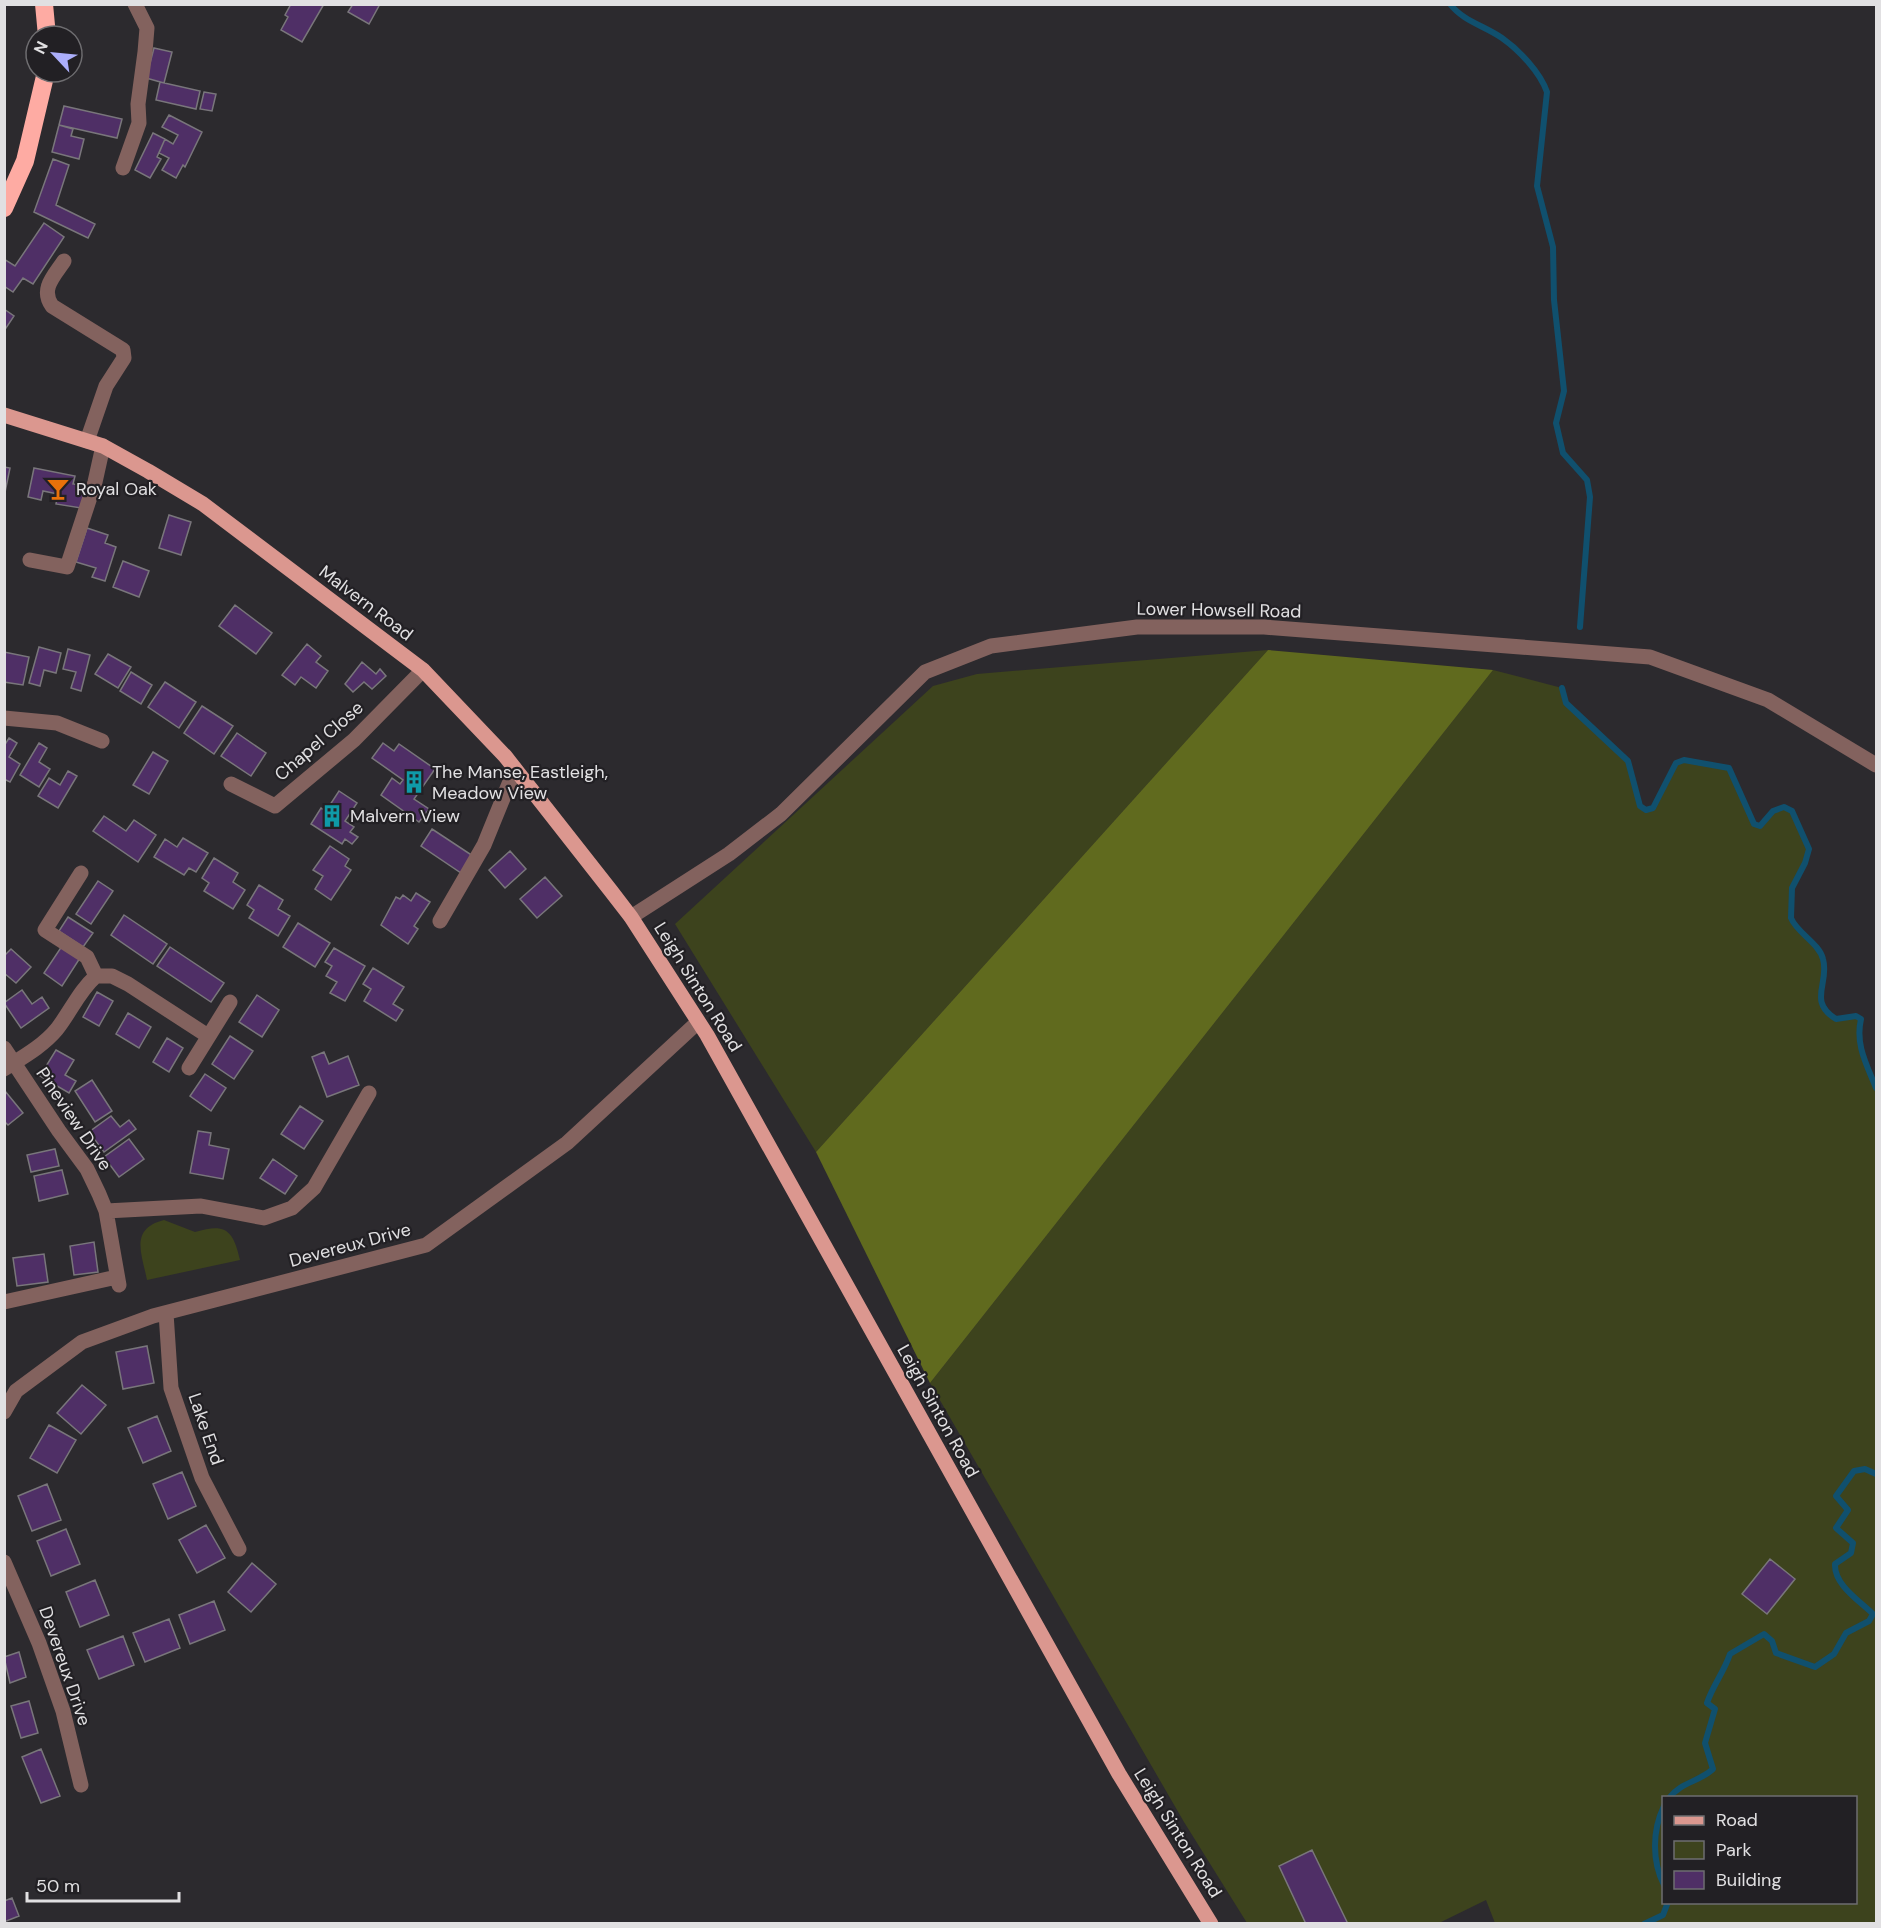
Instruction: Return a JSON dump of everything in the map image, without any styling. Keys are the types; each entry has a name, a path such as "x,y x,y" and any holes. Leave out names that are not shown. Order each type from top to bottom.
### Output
{"highway":[{"path":"46,5 47,24"},
{"path":"4,208 25,160 43,84"}],"main road":[{"name":"Malvern Road","path":"4,415 103,446 203,504 423,670 515,769 632,917"},
{"name":"Leigh Sinton Road","path":"632,917 698,1022 1119,1774 1211,1923"}],"street":[{"path":"123,168 139,123 138,104 147,28 135,4"},
{"path":"64,261 50,280 46,289 47,299 52,306 86,328 119,345 123,350 124,358 106,386 87,441"},
{"path":"30,560 67,567 103,446"},
{"name":"Lower Howsell Road","path":"632,917 729,854 781,814 925,672 991,646 1137,627 1264,627 1650,657 1768,700 1876,765"},
{"name":"Chapel Close","path":"231,784 275,806 354,740 423,670"},
{"path":"4,718 57,723 102,741"},
{"path":"440,921 484,845 515,769"},
{"path":"81,873 45,930 87,957 96,976"},
{"path":"9,1066 39,1047 57,1029 84,986 96,976 112,976 128,984 208,1036"},
{"path":"189,1068 230,1002"},
{"name":"Devereux Drive","path":"4,1412 16,1391 82,1342 166,1313 426,1245 567,1143 698,1022"},
{"name":"Pineview Drive","path":"4,1048 9,1066 87,1169 106,1211 118,1281 4,1302"},
{"path":"106,1211 201,1206 264,1218 292,1208 314,1188 369,1093"},
{"name":"Lake End","path":"166,1313 171,1388 202,1478 239,1549"},
{"name":"Devereux Drive","path":"4,1562 39,1643 63,1711 81,1785"}],"green space":[{"path":"1268,650 816,1152 675,924 933,686 977,674"},
{"path":"1268,650 1493,670 930,1383 816,1152"},
{"path":"1493,670 1562,688 1566,704 1628,761 1640,806 1646,810 1653,808 1676,763 1684,760 1729,768 1754,824 1760,826 1773,811 1784,807 1792,811 1809,849 1805,863 1792,888 1791,918 1821,953 1824,976 1821,998 1827,1012 1836,1019 1856,1016 1861,1019 1861,1046 1876,1088 1876,1923 1495,1923 1486,1900 1439,1923 1247,1923 1184,1822 930,1383"},
{"path":"164,1220 195,1232 214,1228 226,1231 234,1241 240,1260 147,1280 140,1244 142,1236 153,1224"}],"building":[{"path":"291,4 324,4 302,42 281,30 288,17 285,15"},
{"path":"353,4 380,4 369,24 348,12"},
{"path":"154,48 172,52 164,83 146,78"},
{"path":"160,82 200,91 196,109 156,100"},
{"path":"204,92 216,94 212,111 200,109"},
{"path":"64,106 122,119 117,138 59,125"},
{"path":"169,115 202,132 185,167 183,165 176,178 162,170 169,158 159,153 165,139 173,144 178,135 162,127"},
{"path":"59,125 73,129 71,136 84,139 79,159 52,152"},
{"path":"153,133 165,139 157,157 161,159 150,178 135,170"},
{"path":"53,159 69,165 56,205 95,224 88,238 34,212"},
{"path":"44,223 64,237 33,284 23,278 13,292 4,286 4,259 15,266"},
{"path":"4,309 14,316 4,331"},
{"path":"4,467 10,468 4,497"},
{"name":"Royal Oak","path":"34,468 75,476 73,484 86,486 81,508 56,504 58,494 43,491 41,500 28,497"},
{"path":"169,515 191,522 181,555 159,548"},
{"path":"87,528 108,535 105,543 116,547 105,581 92,577 96,568 76,562"},
{"path":"123,561 149,571 139,597 113,587"},
{"path":"235,605 272,633 256,654 219,626"},
{"path":"307,644 321,656 316,662 328,671 316,688 301,677 295,685 282,675"},
{"path":"39,647 61,653 56,673 44,670 40,686 29,683"},
{"path":"68,649 90,655 81,691 71,688 76,672 63,669"},
{"path":"4,652 29,657 23,685 4,682"},
{"path":"108,654 131,667 118,688 95,674"},
{"path":"362,662 376,674 380,669 386,676 372,689 364,682 353,692 345,684"},
{"path":"131,672 152,685 141,704 120,691"},
{"path":"165,682 196,702 179,728 148,707"},
{"path":"202,706 233,726 214,754 184,733"},
{"path":"237,733 266,753 251,776 221,756"},
{"path":"9,738 17,743 9,757 20,764 10,782 4,779 4,746"},
{"path":"39,743 47,748 39,762 50,769 39,787 20,775"},
{"name":"The Manse, Eastleigh, Meadow View","path":"383,743 394,751 399,744 435,769 414,799 429,809 419,822 381,795 392,778 400,784 403,780 372,758"},
{"path":"153,752 168,761 149,794 133,785"},
{"path":"68,771 77,776 58,808 38,796 49,778 60,785"},
{"name":"Malvern View","path":"339,791 357,803 345,821 354,827 350,832 358,837 352,844 345,839 342,844 311,824 321,808 326,811"},
{"path":"104,816 126,831 134,820 156,835 138,862 93,831"},
{"path":"432,829 473,856 461,873 421,846"},
{"path":"183,838 208,853 196,872 189,868 184,875 154,857 165,839 177,847"},
{"path":"330,846 349,859 345,866 351,870 331,900 315,889 323,876 313,870"},
{"path":"510,851 526,869 505,888 489,870"},
{"path":"214,858 238,873 233,882 245,890 233,909 204,891 209,883 202,878"},
{"path":"545,877 562,896 537,918 520,899"},
{"path":"98,881 113,891 91,924 76,914"},
{"path":"259,885 283,900 278,909 290,916 278,936 249,918 254,910 247,905"},
{"path":"416,893 430,902 414,926 418,929 408,944 381,925 396,897 400,899 403,895 411,901"},
{"path":"124,915 167,944 153,964 111,935"},
{"path":"68,917 93,933 83,947 59,931"},
{"path":"298,923 330,943 315,967 283,947"},
{"path":"62,946 80,958 62,986 44,973"},
{"path":"170,947 224,983 211,1002 157,966"},
{"path":"334,948 365,966 345,1001 330,993 337,982 326,976 332,966 325,962"},
{"path":"11,949 31,967 16,983 4,973 4,956"},
{"path":"373,968 404,987 393,1004 403,1010 396,1021 364,1001 371,989 363,984"},
{"path":"22,990 32,1004 42,997 49,1008 21,1028 4,1003"},
{"path":"97,992 113,1001 99,1026 83,1017"},
{"path":"257,995 279,1010 262,1037 239,1022"},
{"path":"128,1013 151,1027 139,1048 116,1034"},
{"path":"230,1036 253,1051 234,1079 212,1064"},
{"path":"167,1038 183,1048 169,1072 153,1062"},
{"path":"56,1050 74,1060 65,1075 76,1081 69,1093 40,1076"},
{"path":"324,1052 329,1064 348,1056 359,1085 327,1097 312,1057"},
{"path":"205,1074 226,1088 211,1111 190,1096"},
{"path":"92,1080 112,1111 95,1122 75,1091"},
{"path":"5,1091 23,1113 8,1125 4,1121"},
{"path":"300,1106 323,1121 304,1149 281,1134"},
{"path":"111,1116 120,1127 129,1120 136,1129 104,1152 89,1132"},
{"path":"198,1131 211,1133 209,1145 229,1149 223,1179 190,1173"},
{"path":"129,1139 144,1159 119,1177 104,1157"},
{"path":"55,1149 59,1166 31,1172 27,1155"},
{"path":"273,1159 297,1176 285,1194 260,1178"},
{"path":"62,1170 68,1194 39,1201 34,1176"},
{"path":"94,1242 98,1272 74,1275 70,1246"},
{"path":"44,1254 48,1282 17,1286 13,1258"},
{"path":"147,1346 154,1383 123,1389 116,1352"},
{"path":"82,1385 106,1405 81,1434 57,1413"},
{"path":"157,1416 171,1451 143,1463 128,1428"},
{"path":"49,1425 76,1440 57,1473 30,1458"},
{"path":"182,1472 196,1506 168,1519 153,1484"},
{"path":"47,1484 61,1520 32,1531 18,1496"},
{"path":"206,1525 225,1558 197,1573 179,1540"},
{"path":"66,1529 80,1564 51,1576 37,1541"},
{"path":"1770,1559 1795,1579 1767,1614 1742,1594"},
{"path":"252,1563 276,1584 251,1612 228,1592"},
{"path":"95,1580 109,1615 80,1627 66,1592"},
{"path":"214,1601 225,1630 190,1644 179,1615"},
{"path":"169,1619 180,1648 145,1662 133,1633"},
{"path":"123,1636 134,1665 99,1679 87,1650"},
{"path":"19,1652 26,1677 10,1683 4,1657"},
{"path":"29,1701 38,1733 21,1738 11,1706"},
{"path":"41,1749 60,1796 41,1803 22,1757"},
{"path":"1312,1850 1348,1924 1306,1924 1279,1866"},
{"path":"12,1898 19,1916 4,1922 4,1901"}],"waterway":[{"path":"1450,4 1461,15 1502,38 1515,49 1534,69 1547,92 1537,186 1553,247 1554,300 1564,391 1556,423 1563,453 1587,480 1590,497 1580,627"},
{"path":"1562,688 1566,703 1628,761 1640,806 1646,810 1653,808 1676,763 1684,760 1729,768 1754,824 1760,826 1773,811 1784,807 1792,811 1809,849 1805,863 1792,888 1791,918 1821,953 1824,968 1821,998 1827,1012 1836,1019 1856,1016 1861,1019 1861,1046 1876,1088"},
{"path":"1671,1796 1713,1769 1705,1743 1715,1709 1707,1703 1730,1654 1764,1634 1772,1641 1776,1653 1815,1667 1834,1654 1846,1633 1869,1621 1873,1614 1843,1586 1836,1572 1835,1564 1851,1553 1853,1543 1836,1528 1848,1510 1836,1496 1854,1471 1865,1469 1876,1474"},
{"path":"1662,1811 1657,1826 1655,1846 1657,1866 1662,1880"},
{"path":"1644,1924 1663,1915 1667,1904"}],"place":[{"name":"Royal Oak","path":"58,489"},
{"name":"The Manse, Eastleigh, Meadow View","path":"414,782"},
{"name":"Malvern View","path":"332,816"}]}
